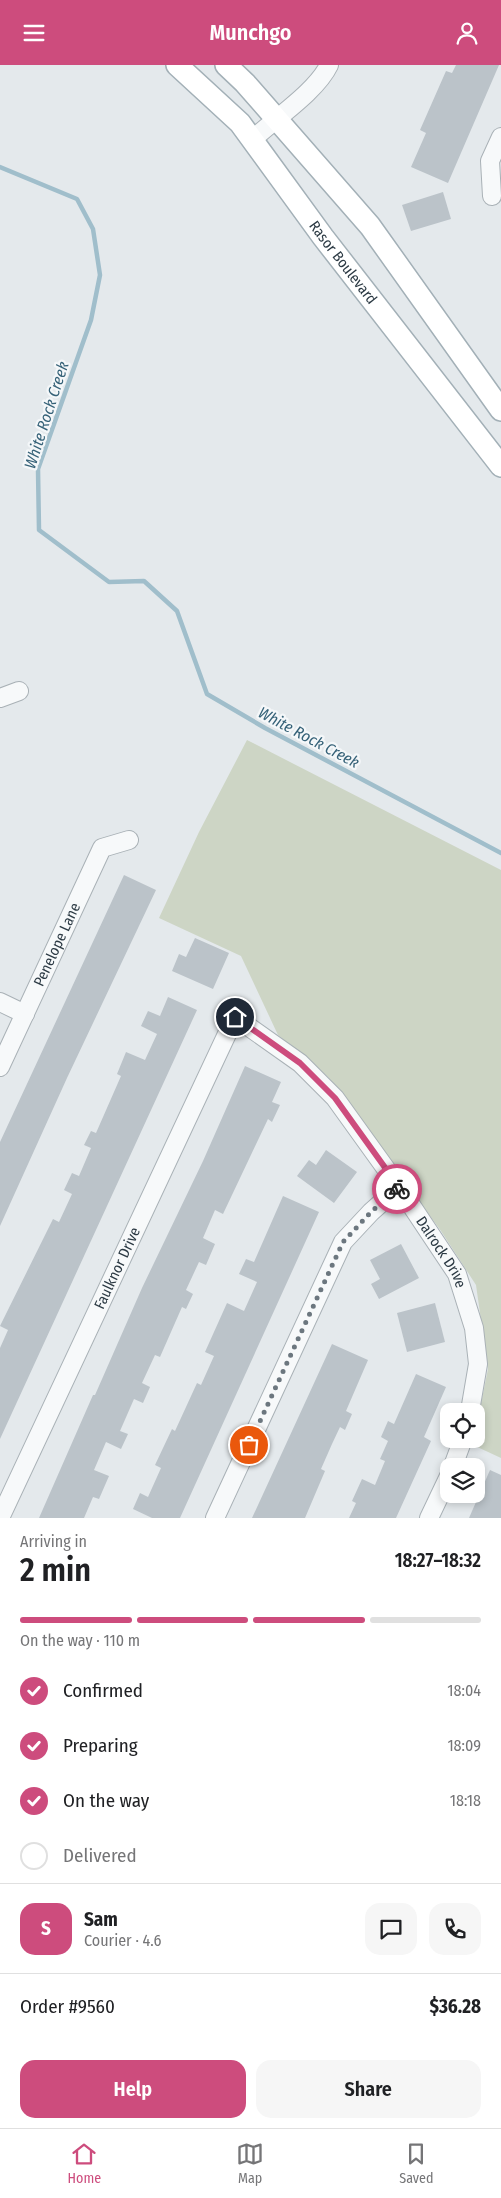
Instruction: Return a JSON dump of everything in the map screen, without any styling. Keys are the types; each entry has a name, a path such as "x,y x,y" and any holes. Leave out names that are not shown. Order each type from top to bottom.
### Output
{"main road":[{"name":"Rasor Boulevard","path":"177,65 240,123 323,237 501,466"},
{"path":"226,65 370,226 501,410"}],"street":[{"path":"252,140 324,75 329,65"},
{"path":"492,196 490,161 501,137"},
{"path":"0,699 19,691"},
{"name":"Penelope Lane","path":"0,1067 102,848 129,840"},
{"path":"0,1002 25,1013"},
{"name":"Dalrock Drive","path":"235,1017 300,1063 335,1098 399,1187 457,1274 474,1328 478,1364 471,1403"},
{"name":"Faulknor Drive","path":"0,1518 235,1017"},
{"path":"215,1518 343,1242 371,1212 399,1187"},
{"path":"429,1518 440,1495"}],"green space":[{"path":"247,740 501,870 501,1458 479,1448 485,1448 485,1403 481,1403 488,1369 476,1285 441,1231 328,1077 278,1035 241,956 159,918 199,832"}],"building":[{"path":"456,65 499,65 448,183 411,167 426,133 420,130 446,71 452,73"},
{"path":"443,192 451,219 411,231 402,205"},
{"path":"124,875 156,890 67,1078 0,1226 0,1142"},
{"path":"195,938 229,953 213,989 172,971 179,954 186,957"},
{"path":"168,997 197,1010 0,1439 0,1348 8,1330 0,1326 53,1219 59,1222 72,1194 64,1190 72,1173 79,1176 91,1148 84,1145 91,1131 96,1133 121,1076 117,1074 126,1052 145,1060 157,1034 141,1026 148,1011 160,1016"},
{"path":"245,1066 281,1082 272,1102 280,1105 272,1122 268,1119 223,1214 215,1210 203,1238 215,1244 206,1265 199,1262 186,1290 193,1294 186,1309 182,1307 160,1357 155,1355 142,1383 150,1387 143,1403 134,1399 120,1431 128,1434 121,1449 106,1442 94,1470 109,1476 99,1499 93,1497 84,1518 39,1518 93,1395 95,1395 142,1288 203,1161"},
{"path":"326,1150 357,1172 334,1203 297,1176 309,1160 316,1165"},
{"path":"283,1196 319,1212 180,1518 152,1518 133,1509 140,1493 148,1497 161,1468 155,1465 172,1429 175,1431 197,1383 201,1385 214,1356 205,1352 227,1303 244,1311 257,1282 239,1274 246,1259 254,1262"},
{"path":"401,1244 419,1278 379,1299 371,1284 380,1279 370,1260"},
{"path":"435,1303 445,1342 407,1352 397,1313"},
{"path":"332,1344 368,1360 346,1411 352,1414 345,1430 340,1427 332,1444 321,1469 325,1471 305,1518 252,1518"},
{"path":"416,1374 446,1387 424,1437 431,1441 396,1518 349,1518 356,1503 352,1501 362,1479 375,1485 385,1461 380,1459 388,1441 381,1437 388,1421 394,1424"},
{"path":"490,1470 501,1475 501,1518 469,1518 476,1503 485,1503 485,1481"}],"waterway":[{"name":"White Rock Creek","path":"0,167 77,199 93,229 100,275 91,320 38,469 39,530 109,582 144,581 177,611 207,694 265,728 501,853"}],"way so far":[{"path":"249,1445 343,1242 371,1212 397,1189"}],"route":[{"path":"235,1017 300,1063 335,1098 399,1187 397,1189"}]}
